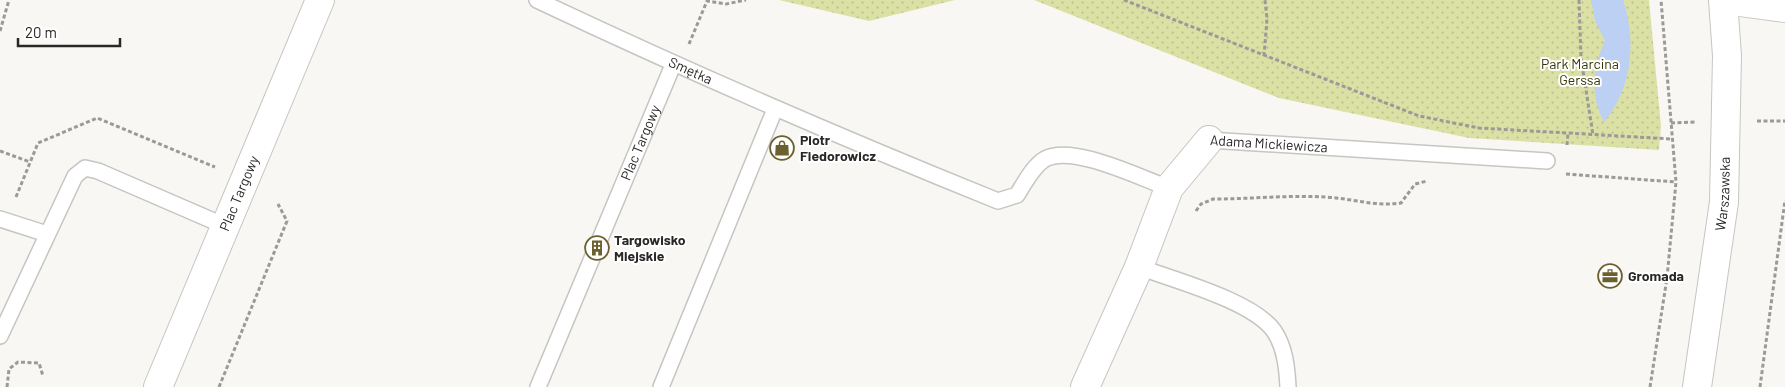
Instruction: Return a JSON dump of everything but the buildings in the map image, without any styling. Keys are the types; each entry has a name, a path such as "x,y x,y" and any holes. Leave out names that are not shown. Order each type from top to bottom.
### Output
{"street":[{"name":"Plac Targowy","path":"158,387 320,0"},
{"path":"1724,0 1785,8"},
{"name":"Warszawska","path":"1697,387 1724,202 1727,56 1724,0"},
{"name":"Adama Mickiewicza","path":"1085,387 1139,267 1170,188 1209,140"}],"lane":[{"name":"Smętka","path":"537,0 676,66 845,139 998,201 1017,195 1029,176 1044,159 1059,154 1079,155 1170,188"},
{"name":"Plac Targowy","path":"538,387 676,66"},
{"path":"661,387 775,109"},
{"name":"Adama Mickiewicza","path":"1209,140 1547,160"},
{"path":"0,336 75,176 85,168 98,171 225,226"},
{"path":"0,219 47,234"},
{"path":"1139,267 1251,311 1274,331 1285,355 1288,387"}],"path":[{"path":"0,30 10,0"},
{"path":"676,66 707,1 726,4 746,0"},
{"path":"1124,0 1419,116 1479,128 1672,139"},
{"path":"1264,56 1267,19 1265,0"},
{"path":"1579,0 1581,58 1593,135"},
{"path":"1650,387 1667,278 1676,182 1661,0"},
{"path":"1566,149 1568,133"},
{"path":"0,151 30,162"},
{"path":"1565,166 1565,174 1676,182"},
{"path":"1190,218 1201,204 1213,199 1322,197 1350,199 1382,205 1401,203 1415,184 1432,180"},
{"path":"1760,387 1785,200"},
{"path":"219,387 286,221 278,204"},
{"path":"7,387 9,369 18,362 40,363 43,376"}],"green space":[{"path":"779,0 955,0 869,21"},
{"name":"Park Marcina Gerssa","path":"1034,0 1649,0 1661,126 1659,150 1469,138 1279,98"}],"water":[{"path":"1591,0 1623,0 1630,32 1631,48 1626,80 1621,95 1604,122 1596,102 1594,82 1597,61 1605,41 1595,21"}],"place":[{"name":"Piotr Fiedorowicz","path":"782,148"},
{"name":"Targowisko Miejskie","path":"597,248"},
{"name":"Gromada","path":"1610,276"}]}
